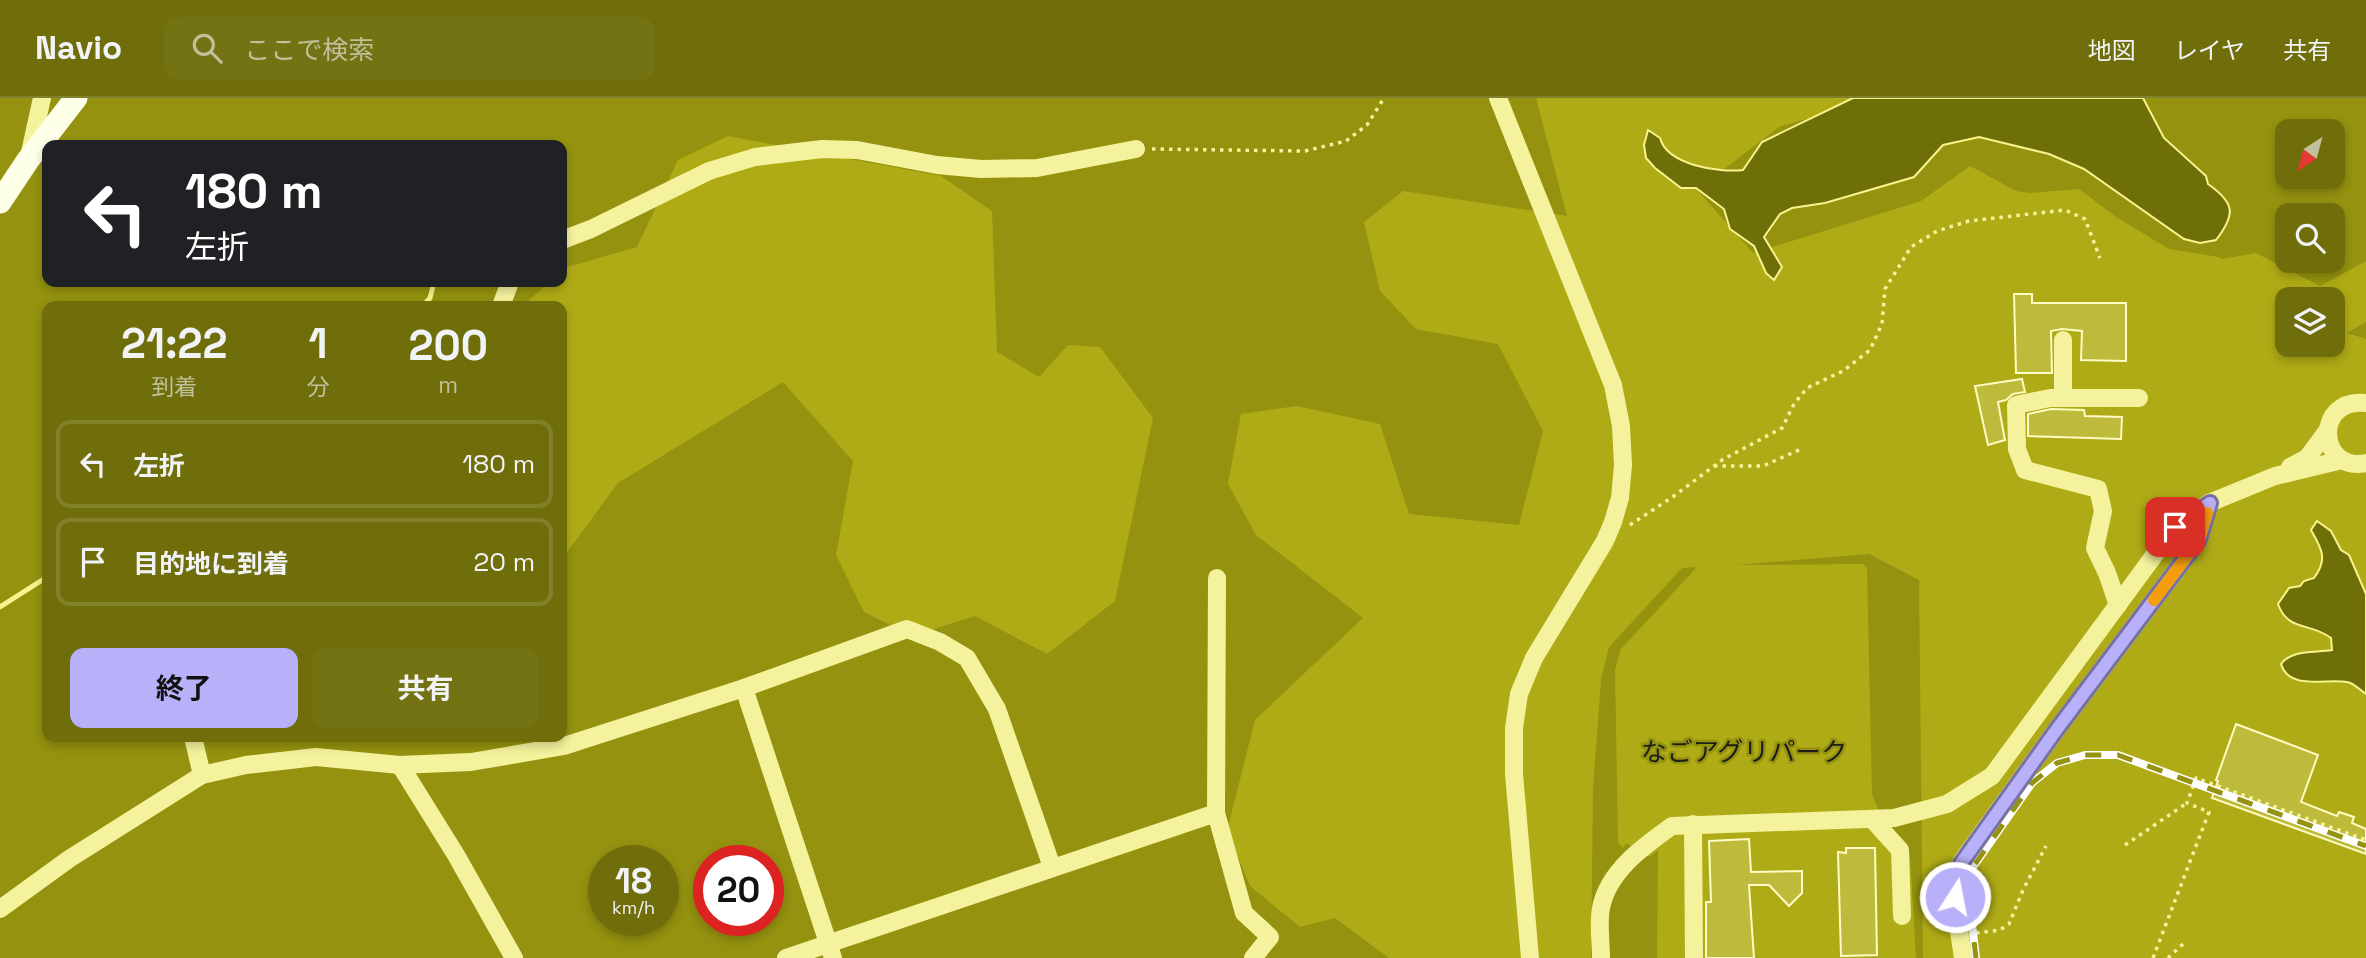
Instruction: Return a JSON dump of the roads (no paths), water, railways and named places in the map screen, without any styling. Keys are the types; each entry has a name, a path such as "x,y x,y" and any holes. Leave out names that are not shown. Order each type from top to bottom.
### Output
{"main road":[{"path":"43,140 76,98"},
{"path":"0,202 42,142"}],"street":[{"path":"28,160 42,98"},
{"path":"1498,98 1613,385 1621,426 1623,465 1620,498 1605,541 1534,658 1519,694 1514,728 1514,774 1530,958"},
{"path":"567,238 709,171 755,157 822,149 857,150 937,165 981,169 1037,168 1136,149"},
{"path":"2063,340 2063,398"},
{"path":"2118,605 2095,548 2103,510 2098,489 2025,470 2017,449 2016,405 2050,398 2139,398"},
{"path":"2366,403 2347,404 2339,409 2332,416 2328,431 2329,445 2342,460 2352,464 2366,463"},
{"path":"1601,958 1601,908 1609,886 1626,863 1646,844 1672,826 1894,818 1947,804 1992,776 2175,527 2210,503 2275,475 2306,458 2328,431"},
{"path":"2275,475 2342,460"},
{"path":"1963,958 1955,897 1957,873 1962,862 2057,729 2199,540 2210,503"},
{"path":"1217,578 1216,813 1244,913 1270,937 1253,958"},
{"path":"0,909 69,859 202,775 246,765 316,757 400,765 471,762 564,746 744,688 907,629 940,642 967,659 997,709 1052,867"},
{"path":"744,688 831,951"},
{"path":"194,742 202,775"},
{"path":"400,765 456,855 514,958"},
{"path":"786,958 831,951 1052,867 1216,813"},
{"path":"1872,819 1900,850 1902,916"},
{"path":"1693,824 1694,958"}],"waterway":[{"path":"427,301 433,287"},
{"path":"0,607 42,580"}],"railway":[{"path":"1976,958 1968,891 1973,867 2032,783 2057,763 2085,755 2118,755 2366,846"}],"park label":[{"name":"なごアグリパーク","path":"1744,752"}]}
